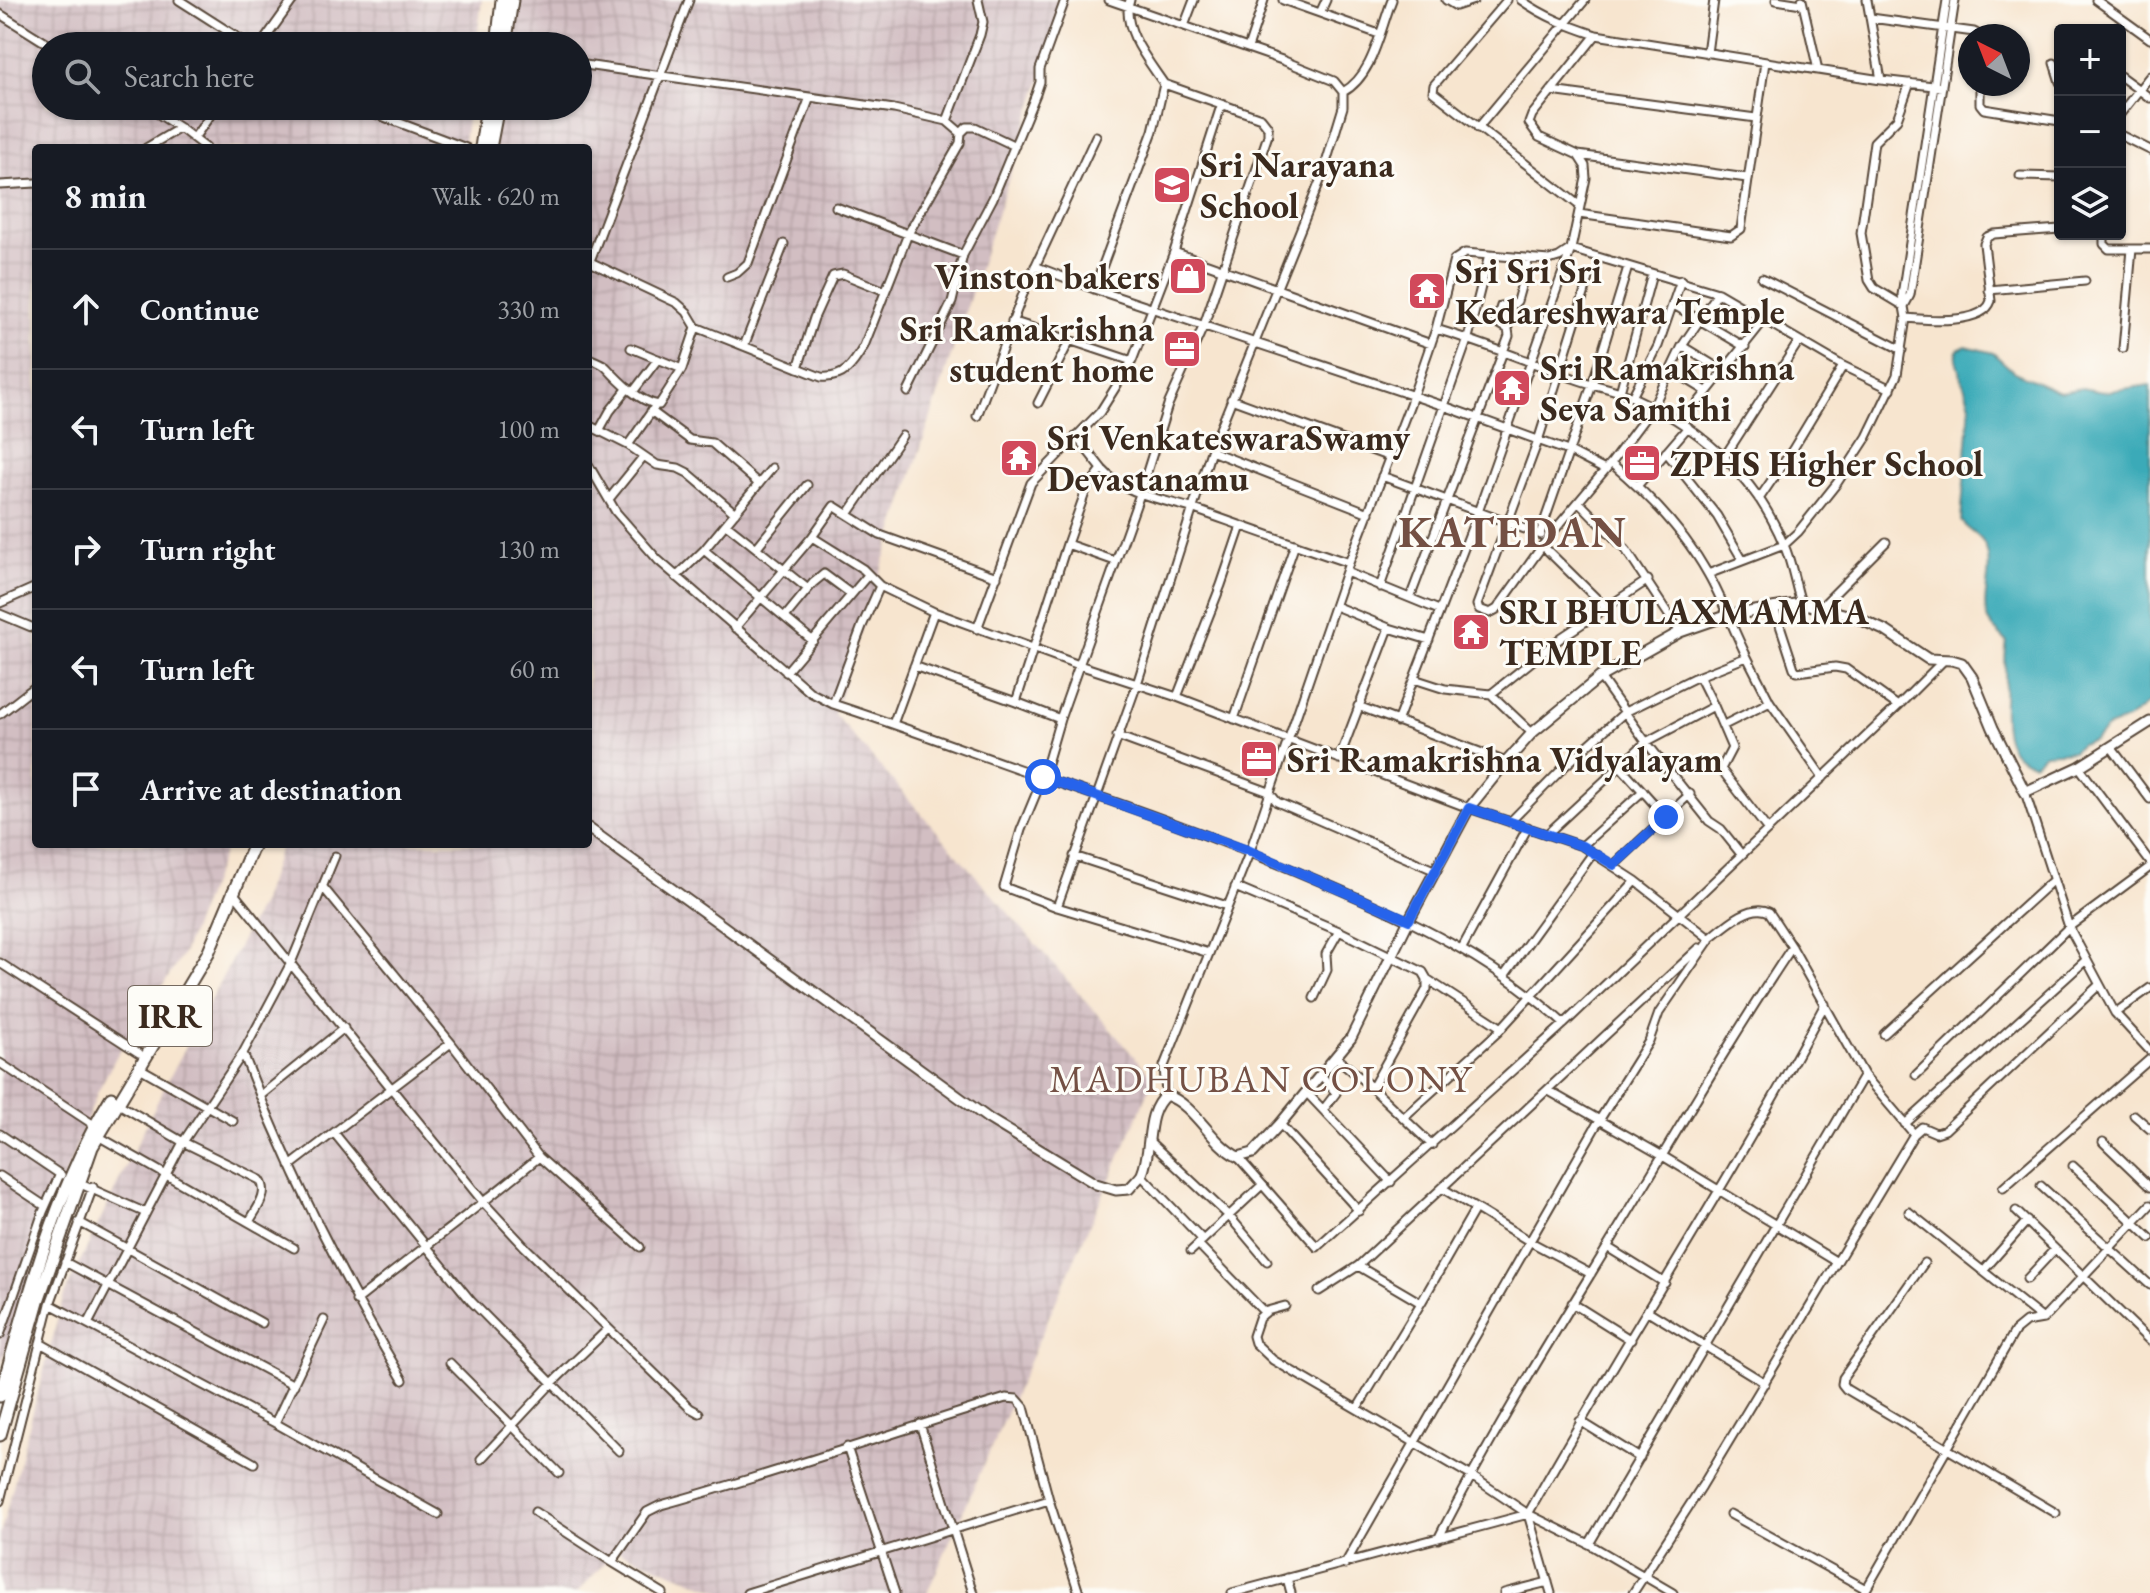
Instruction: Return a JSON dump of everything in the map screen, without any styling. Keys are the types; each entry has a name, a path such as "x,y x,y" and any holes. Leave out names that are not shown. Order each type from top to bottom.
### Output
{"main road":[{"path":"499,32 502,0"},
{"path":"507,32 512,0"},
{"path":"482,144 485,120"},
{"path":"491,144 495,120"},
{"name":"IRR","path":"0,1396 69,1179 139,1053 192,967 232,891 246,848"},
{"name":"IRR","path":"96,1130 117,1103 201,966 252,848"},
{"name":"IRR","path":"0,1435 69,1179"}],"street":[{"path":"179,0 229,32"},
{"path":"270,32 293,0"},
{"path":"592,256 689,0"},
{"path":"947,121 980,35 983,22 978,0"},
{"path":"908,392 952,302 963,255 993,198 1015,146 1040,82 1040,69 1065,0"},
{"path":"1057,907 1137,684 1211,451 1322,176 1343,107 1343,92 1334,81 1129,3 1109,0"},
{"path":"1184,26 1194,0"},
{"path":"1248,48 1264,0"},
{"path":"1283,0 1379,34"},
{"path":"1321,11 1326,0"},
{"path":"1343,92 1360,81 1364,74 1392,0"},
{"path":"1446,0 1456,6 1474,0"},
{"path":"1507,0 1434,85 1435,95 1580,210 1731,236 1741,229 1765,62"},
{"path":"1521,0 1563,25 1596,35 1881,80 1938,86"},
{"path":"1478,128 1585,0"},
{"path":"1707,53 1714,0"},
{"path":"1776,0 1802,2 1818,70"},
{"path":"1867,0 1881,80"},
{"path":"1947,0 1947,28"},
{"path":"1708,574 1784,545 1837,483 1867,437 1891,389 1902,350 1906,318 1902,295 1947,28 1955,0"},
{"path":"2096,0 2150,39"},
{"path":"1129,3 1132,30 1164,84 1261,118 1268,127 1268,135 1204,325 1168,405 1004,887 1057,907 1209,953"},
{"path":"0,14 32,34"},
{"path":"1871,18 1958,30"},
{"path":"1596,35 1532,115 1529,123 1539,137 1578,155 1747,178"},
{"path":"592,66 894,109 947,121 961,133"},
{"path":"2126,106 2150,76"},
{"path":"2126,80 2150,98"},
{"path":"1904,306 1874,288 1869,280 1861,233 1874,142 1897,119 1910,83"},
{"path":"1094,289 1153,131 1164,84"},
{"path":"1551,91 1756,118"},
{"path":"1980,96 1984,109 2054,120"},
{"path":"727,277 748,263 810,97"},
{"path":"977,629 1031,483 1100,412 1132,361 1174,252 1221,106"},
{"path":"168,120 201,144"},
{"path":"194,138 207,120"},
{"path":"392,120 455,144"},
{"path":"592,265 677,303 696,327 821,377 831,378 844,373 864,346 908,234 960,143 961,133 967,127 975,127 1015,146"},
{"path":"153,144 180,128"},
{"path":"977,416 1035,266 1096,136"},
{"path":"2126,138 2150,150"},
{"path":"1397,722 1478,512 1571,249 1586,178 1585,166 1578,155"},
{"path":"2020,176 2054,177"},
{"path":"0,185 32,183"},
{"path":"836,207 963,255"},
{"path":"1906,318 1938,320 1983,313 1991,301 1984,244 1987,237 2054,229"},
{"path":"2104,240 2105,247 2150,249"},
{"path":"744,346 784,244"},
{"path":"1166,1095 1164,1066 1250,851 1349,563 1413,397 1436,329 1454,260 1465,253 1549,260 1571,249"},
{"path":"1571,249 1718,293 1843,366 1891,389"},
{"path":"2123,348 2132,249"},
{"path":"1174,252 1431,344"},
{"path":"1380,587 1468,338 1489,255"},
{"path":"1410,598 1510,332 1499,325 1496,318 1501,306 1517,301 1529,258"},
{"path":"1035,266 1094,289 1444,406 1568,451 1605,470"},
{"path":"1590,275 1538,441 1477,605 1490,613 1497,609 1543,546 1568,451 1628,267"},
{"path":"798,368 814,318 833,276 843,274 885,291"},
{"path":"1620,392 1652,274"},
{"path":"1762,278 1902,350"},
{"path":"1632,397 1658,346 1681,280"},
{"path":"1989,290 2085,281"},
{"path":"1544,536 1579,502 1653,407 1682,346 1718,293"},
{"path":"1674,305 1745,347"},
{"path":"1638,485 1666,452 1706,391 1765,319"},
{"path":"1012,321 1132,361"},
{"path":"628,445 663,401 682,369 696,327"},
{"path":"1436,329 1592,385 1620,392 1685,425 1725,456 1759,499 1784,545 1801,603"},
{"path":"1038,403 1070,340"},
{"path":"1725,456 1799,341"},
{"path":"1682,346 1723,371"},
{"path":"631,348 682,369"},
{"path":"600,429 610,411 658,359"},
{"path":"592,360 605,366 610,375 690,440 712,443 759,484"},
{"path":"1759,499 1843,366"},
{"path":"1672,370 1706,391"},
{"path":"1231,399 1390,457"},
{"path":"592,426 657,465 688,473 735,513"},
{"path":"849,513 902,436"},
{"path":"1076,436 1112,480 1140,494 1194,509 1349,563"},
{"path":"1211,451 1369,513"},
{"path":"1666,452 1717,516 1742,559"},
{"path":"609,499 643,457"},
{"path":"1611,463 1638,485 1676,529 1708,574 1770,702 1823,778"},
{"path":"676,577 704,550 772,468"},
{"path":"1016,702 1086,490 1102,469"},
{"path":"592,471 635,534 676,577 810,692 833,704 1250,851 1409,920 1462,948 1533,995 1564,1024"},
{"path":"1382,476 1544,536"},
{"path":"757,547 807,485"},
{"path":"1579,502 1626,550 1680,632"},
{"path":"735,628 812,537 834,506 880,535 997,577"},
{"path":"726,524 808,589"},
{"path":"1177,697 1241,526"},
{"path":"812,537 863,569 880,586 934,612 1177,697 1469,808 1582,846 1614,865 1710,939"},
{"path":"1821,607 1886,542"},
{"path":"1067,544 1115,561"},
{"path":"1234,719 1295,544"},
{"path":"1543,546 1605,607"},
{"path":"704,550 813,641"},
{"path":"1346,572 1439,610"},
{"path":"785,617 818,578 827,574 851,594"},
{"path":"786,672 868,575"},
{"path":"1491,694 1605,607 1648,580"},
{"path":"833,704 880,586"},
{"path":"0,603 32,587"},
{"path":"1238,1157 1253,1153 1308,1094 1351,1038 1469,808 1532,733 1600,677 1680,632 1726,616 1801,603 1855,617 1886,631 1928,659 1942,662 1952,660 1962,663 1969,671 2025,792 2069,927 2115,1013 2150,1051"},
{"path":"1335,606 1429,640"},
{"path":"1774,607 1797,672 1835,667 1846,669 1898,706"},
{"path":"893,724 934,612"},
{"path":"0,614 32,627"},
{"path":"1339,759 1389,628"},
{"path":"1510,822 1564,767 1625,712 1699,676 1747,657"},
{"path":"1166,1095 1182,1104 1227,1152 1238,1157 1317,1247 1564,1024 1942,662"},
{"path":"914,666 1060,719"},
{"path":"1699,676 1724,725 1732,752 1721,769 1768,830"},
{"path":"1600,677 1646,742 1709,821 1721,829 1741,854"},
{"path":"1414,679 1445,689 1491,694 1532,733"},
{"path":"0,714 32,689"},
{"path":"1724,725 1770,702"},
{"path":"1358,706 1506,762"},
{"path":"1547,834 1646,742 1714,706"},
{"path":"2025,792 2079,767 2150,722"},
{"path":"1117,736 1269,792 1277,802 1436,871"},
{"path":"2111,747 2150,799"},
{"path":"1620,766 1666,817"},
{"path":"1916,1075 2069,927 2150,864 2079,767"},
{"path":"1582,846 1643,791"},
{"path":"1614,865 1690,794"},
{"path":"1462,948 1528,827"},
{"path":"592,831 989,1119 1096,1184 1116,1190 1129,1189 1141,1175 1154,1112 1158,1102 1166,1095"},
{"path":"1504,976 1593,853"},
{"path":"88,1324 183,1142 243,1053 291,963 335,856"},
{"path":"1074,856 1227,906"},
{"path":"1404,1117 1502,1028 1636,881"},
{"path":"1884,1034 2052,881"},
{"path":"322,886 451,1043 539,1157 640,1247"},
{"path":"1235,887 1339,931 1423,972 1427,979 1502,1028"},
{"path":"232,891 484,1203 608,1329 690,1408 699,1413"},
{"path":"1319,1291 1358,1266 1710,939 1747,913 1764,909 1769,912 1864,1075 1914,1134"},
{"path":"1314,998 1327,970 1326,954 1339,931"},
{"path":"1345,1564 1529,1241 1649,1041 1659,1013 1710,939"},
{"path":"1438,1539 1470,1475 1572,1303 1731,1038 1792,947"},
{"path":"1905,1124 2086,960"},
{"path":"0,963 139,1053"},
{"path":"1372,1088 1427,989 1427,979"},
{"path":"1633,1593 1696,1496 1914,1134 1922,1127 1940,1133 1945,1130 2099,985"},
{"path":"2115,1013 2150,988"},
{"path":"1232,1593 1528,1514 1580,1421 1768,1111 1825,1004"},
{"path":"260,1096 344,1028"},
{"path":"290,1166 451,1043"},
{"path":"243,1053 290,1166 356,1301 403,1380"},
{"path":"1336,1057 1432,1145"},
{"path":"2003,1188 2150,1059"},
{"path":"0,1063 166,1177 294,1248"},
{"path":"138,1067 233,1121"},
{"path":"1589,1544 1864,1075"},
{"path":"1322,1076 1336,1093 1323,1110"},
{"path":"1547,1090 1837,1262"},
{"path":"1308,1094 1391,1182"},
{"path":"117,1103 183,1142 260,1180 265,1194 249,1222"},
{"path":"2134,1115 2150,1129"},
{"path":"1280,1124 1359,1211"},
{"path":"0,1134 69,1179 146,1213"},
{"path":"335,1134 471,1301 619,1451"},
{"path":"1149,1141 1229,1216 1267,1261"},
{"path":"2103,1142 2150,1187"},
{"path":"356,1301 539,1157"},
{"path":"2073,1166 2150,1238"},
{"path":"1141,1175 1265,1313"},
{"path":"0,1176 45,1206"},
{"path":"1,1330 45,1206 69,1179"},
{"path":"1191,1251 1262,1185"},
{"path":"2041,1186 2150,1285"},
{"path":"0,1501 50,1304 93,1187"},
{"path":"1442,1188 1529,1241 1591,1274"},
{"path":"1730,1514 1865,1591 2015,1331 2026,1322 2043,1319 2150,1205"},
{"path":"1357,1409 1475,1209"},
{"path":"2016,1211 2150,1341"},
{"path":"1909,1212 2043,1319"},
{"path":"1983,1271 2027,1221"},
{"path":"79,1222 262,1323"},
{"path":"1607,1247 1665,1283"},
{"path":"2027,1279 2055,1249"},
{"path":"65,1262 294,1385"},
{"path":"1924,1263 1843,1378 1842,1384 2056,1513"},
{"path":"1358,1266 1421,1303"},
{"path":"1572,1303 1631,1340"},
{"path":"50,1304 275,1423 438,1514"},
{"path":"1285,1306 1259,1318 1253,1336 1255,1343 1273,1360 1470,1475 1528,1514 1589,1544 1660,1589 1673,1593"},
{"path":"1648,1311 1765,1383"},
{"path":"275,1423 324,1320"},
{"path":"481,1459 608,1329"},
{"path":"40,1343 254,1463"},
{"path":"450,1363 559,1473"},
{"path":"612,1562 647,1512 661,1505 755,1479 1006,1398 1017,1399 1024,1407 1079,1593"},
{"path":"1580,1421 1640,1458"},
{"path":"920,1424 973,1593"},
{"path":"847,1447 895,1593"},
{"path":"747,1593 1049,1500"},
{"path":"535,1512 663,1593"},
{"path":"1528,1514 1551,1593"},
{"path":"1287,1578 1291,1593"},
{"path":"1504,1593 1548,1582"}],"shaded area":[{"path":"0,0 482,0 478,32 32,32 32,120 467,120 464,144 32,144 32,848 225,848 182,956 117,1055 98,1091 48,1221 0,1368"},
{"path":"519,0 1067,0 834,714 1154,1079 927,1593 724,1593 617,1550 577,1593 0,1593 0,1535 64,1295 164,1088 262,902 280,848 592,848 592,144 494,144 498,120 592,120 592,32 513,32"}],"water":[{"path":"1966,346 1993,353 2014,372 2060,392 2082,388 2103,392 2150,385 2150,702 2127,720 2108,727 2094,740 2081,744 2073,751 2045,753 2034,763 2022,759 2008,741 2004,717 2007,642 1988,622 1985,609 1989,571 1987,551 1981,539 1961,521 1970,404 1956,360 1958,350"}],"place":[{"name":"Sri Narayana School","path":"1172,185"},
{"name":"Vinston bakers","path":"1188,276"},
{"name":"Sri Sri Sri Kedareshwara Temple","path":"1427,291"},
{"name":"Sri Ramakrishna student home","path":"1182,349"},
{"name":"Sri Ramakrishna Seva Samithi","path":"1512,388"},
{"name":"Sri VenkateswaraSwamy Devastanamu","path":"1019,458"},
{"name":"ZPHS Higher School","path":"1642,463"},
{"name":"SRI BHULAXMAMMA TEMPLE","path":"1471,632"},
{"name":"Sri Ramakrishna Vidyalayam","path":"1259,759"}],"district":[{"name":"KATEDAN","path":"1513,531"},
{"name":"MADHUBAN COLONY","path":"1261,1078"}],"route":[{"path":"1043,777 1250,851 1409,920 1469,808 1582,846 1614,865 1666,817"}]}
